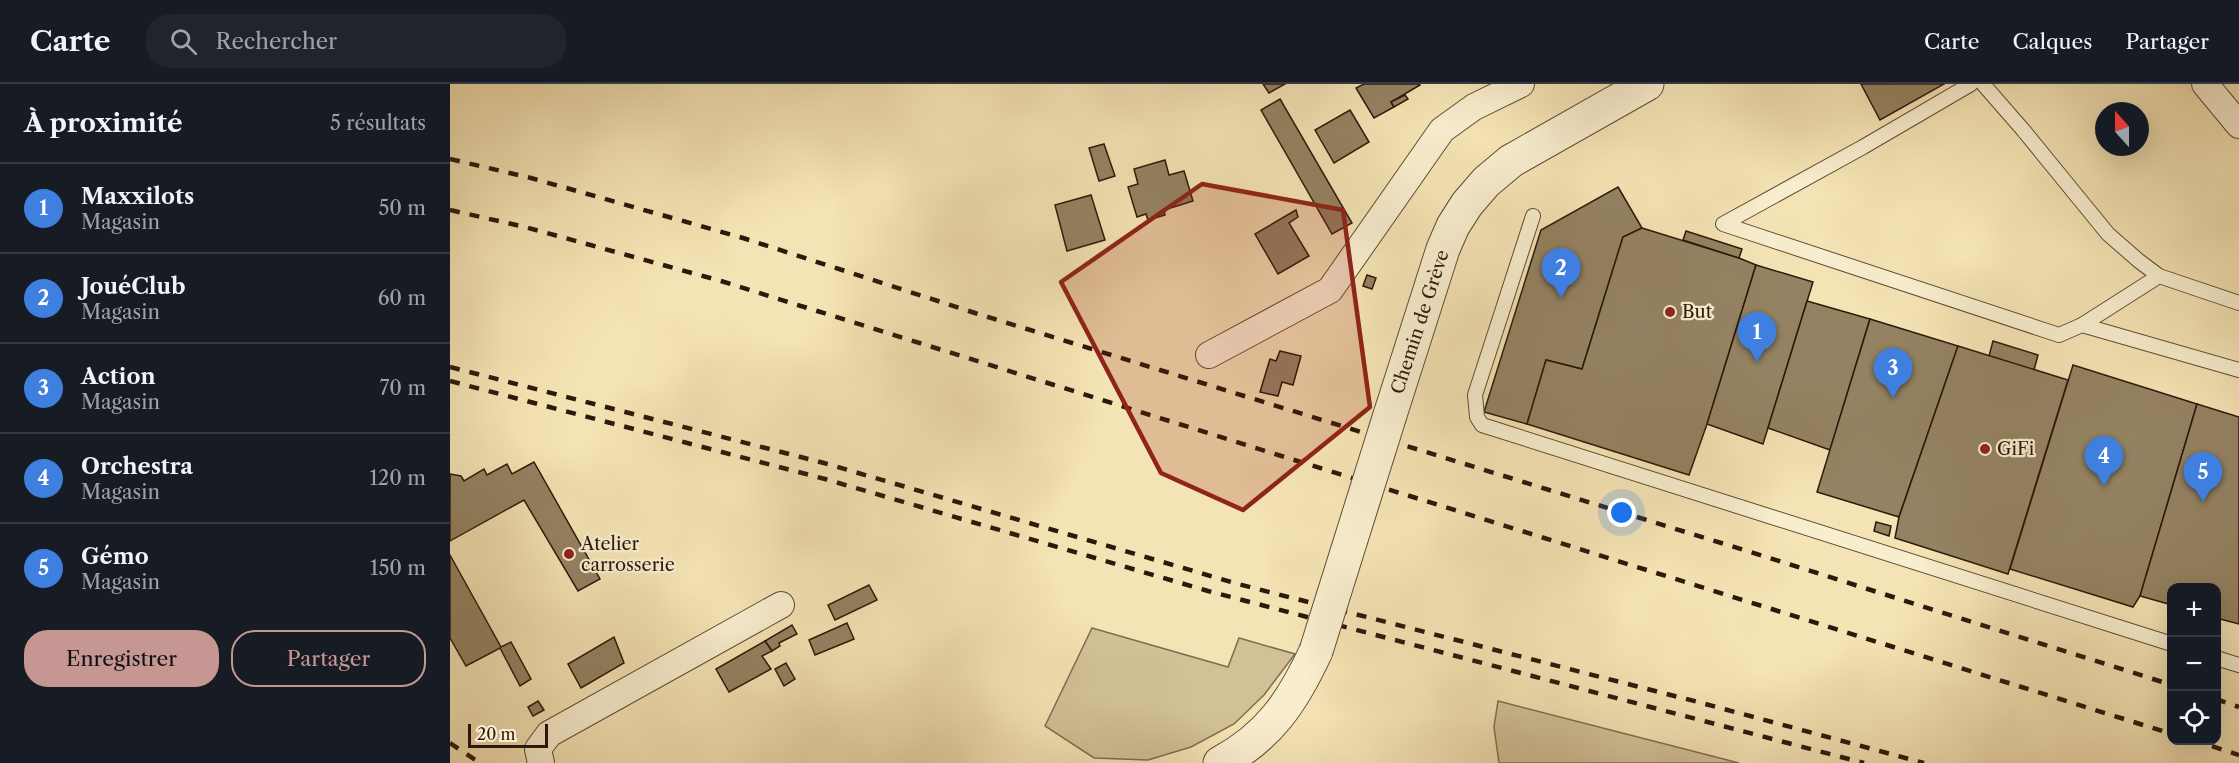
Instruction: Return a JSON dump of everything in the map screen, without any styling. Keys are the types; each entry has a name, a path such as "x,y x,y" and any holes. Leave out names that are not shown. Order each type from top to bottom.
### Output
{"street":[{"path":"1209,355 1330,290 1442,130 1474,107 1521,84"},
{"name":"Chemin de Grève","path":"1220,763 1251,744 1278,718 1300,686 1316,651 1443,249 1467,204 1511,161 1647,84"},
{"path":"2205,84 2239,125"},
{"path":"541,763 538,749 549,734 781,605"}],"lane":[{"path":"1971,84 1723,224 2059,335 2082,325 2159,276"},
{"path":"1983,84 2108,234 2159,276 2239,303"},
{"path":"1533,216 1474,395 1477,417 1482,425 2167,642"},
{"path":"2082,325 2239,370"},
{"path":"2221,659 2239,665"}],"highlighted area":[{"path":"1202,184 1343,210 1370,407 1243,510 1161,473 1061,282"}],"shaded area":[{"path":"1092,628 1228,667 1239,638 1295,654 1264,695 1234,724 1191,747 1148,760 1094,758 1045,726"},
{"path":"1498,701 1739,763 1499,763 1494,727"}],"building":[{"path":"1263,84 1285,84 1269,93"},
{"path":"1364,84 1420,85 1391,102 1394,107 1374,118 1356,88"},
{"path":"1861,84 1944,84 1880,120"},
{"path":"1405,95 1408,99 1394,107 1391,102"},
{"path":"1280,99 1352,223 1332,234 1261,110"},
{"path":"1350,110 1369,142 1334,163 1315,130"},
{"path":"1104,144 1115,176 1099,181 1089,148"},
{"path":"1165,160 1169,175 1184,171 1193,201 1164,210 1165,215 1148,220 1146,214 1137,217 1128,187 1138,184 1134,169"},
{"path":"1618,187 1642,228 1623,237 1582,369 1546,360 1527,424 1484,412 1541,230"},
{"path":"1091,195 1105,240 1067,251 1055,205"},
{"path":"1296,210 1298,217 1289,223 1309,256 1278,274 1255,234"},
{"name":"But","path":"1642,228 1756,265 1689,475 1527,424 1546,360 1582,369 1623,237"},
{"path":"1686,231 1742,249 1739,258 1683,240"},
{"path":"1756,265 1813,282 1763,444 1707,424"},
{"path":"1367,275 1376,278 1372,289 1363,286"},
{"path":"1807,301 1870,319 1830,450 1768,428"},
{"path":"1870,319 1958,346 1899,517 1817,492"},
{"path":"1993,341 2038,355 2034,370 1989,356"},
{"name":"GiFi","path":"1958,346 2068,380 2008,574 1895,538 1899,517"},
{"path":"1280,351 1301,356 1293,385 1282,382 1278,396 1260,392 1270,359 1276,361"},
{"path":"2073,365 2197,404 2140,596 2133,607 2010,569"},
{"path":"2197,404 2239,417 2239,624 2221,619 2221,583 2167,583 2167,604 2140,596"},
{"path":"534,462 600,579 578,591 524,500 450,541 450,474 461,476 464,481 484,469 487,475 507,464 512,474"},
{"path":"1876,522 1891,526 1889,536 1874,531"},
{"path":"450,555 501,647 511,642 531,679 520,686 500,648 466,666 450,638"},
{"path":"869,585 877,600 835,620 828,605"},
{"path":"847,623 854,639 815,655 809,640"},
{"path":"792,625 797,634 779,643 780,646 772,651 765,641"},
{"path":"614,637 624,663 581,688 568,664"},
{"path":"765,641 772,651 762,656 771,669 729,692 716,669"},
{"path":"786,663 795,679 784,686 775,669"},
{"path":"538,701 544,710 533,716 528,707"}],"railway":[{"path":"450,159 531,178 743,238 975,313 1744,550 2167,683"},
{"path":"450,210 525,227 721,281 2167,732"},
{"path":"450,367 824,463 1238,584 1698,702 1924,763"},
{"path":"450,381 825,479 1208,591 1864,763"},
{"path":"2221,701 2239,707"},
{"path":"450,743 480,763"},
{"path":"2208,745 2239,755"}],"place":[{"name":"JouéClub","path":"1561,298"},
{"name":"But","path":"1670,312"},
{"name":"Maxxilots","path":"1757,362"},
{"name":"Action","path":"1893,398"},
{"name":"GiFi","path":"1985,449"},
{"name":"Orchestra","path":"2104,486"},
{"name":"Gémo","path":"2203,502"},
{"name":"Atelier carrosserie","path":"569,554"}]}
